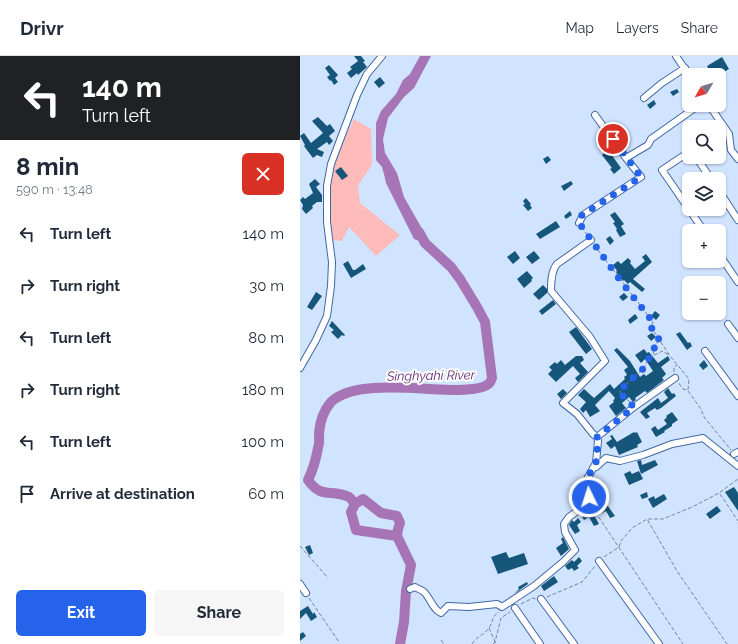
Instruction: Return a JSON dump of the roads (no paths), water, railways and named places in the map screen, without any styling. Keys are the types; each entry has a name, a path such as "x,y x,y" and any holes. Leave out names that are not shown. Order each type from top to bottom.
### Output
{"street":[{"path":"300,368 316,340 327,316 331,286 332,262 327,222 327,186 331,164 351,110 367,74 382,56"},
{"path":"676,56 685,68"},
{"path":"644,98 662,83 682,70"},
{"path":"626,158 648,145 651,139 689,112"},
{"path":"579,223 582,215 641,177 595,115"},
{"path":"726,131 730,134 731,150 738,159"},
{"path":"682,157 662,170 699,224"},
{"path":"726,202 738,220"},
{"path":"410,589 415,587 423,592 429,598 437,612 441,613 448,606 469,607 496,604 502,607 534,586 575,550 565,532 564,524 569,517 589,503 587,478 596,463 598,441 597,437 578,414 563,403 605,361 590,336 551,291 551,285 554,268 557,264 590,240"},
{"path":"726,264 738,282"},
{"path":"728,324 738,338"},
{"path":"705,351 738,396"},
{"path":"597,437 634,407 675,378"},
{"path":"594,468 606,458 620,461 672,444 703,438 738,466"},
{"path":"599,560 659,644"},
{"path":"300,584 306,593"},
{"path":"541,599 574,644"},
{"path":"515,608 540,644"}],"waterway":[{"name":"Singhyahi River","path":"400,644 404,622 406,591 411,565 397,536 356,530 351,512 355,504 350,498 337,493 322,492 313,486 308,480 313,468 319,444 319,433 323,416 331,402 342,395 357,390 392,387 446,390 474,389 484,387 491,381 492,378 485,322 460,279 451,267 425,243 419,232"},
{"name":"Singhyahi River","path":"355,504 363,499 381,513 397,516 400,523 397,536"}]}
